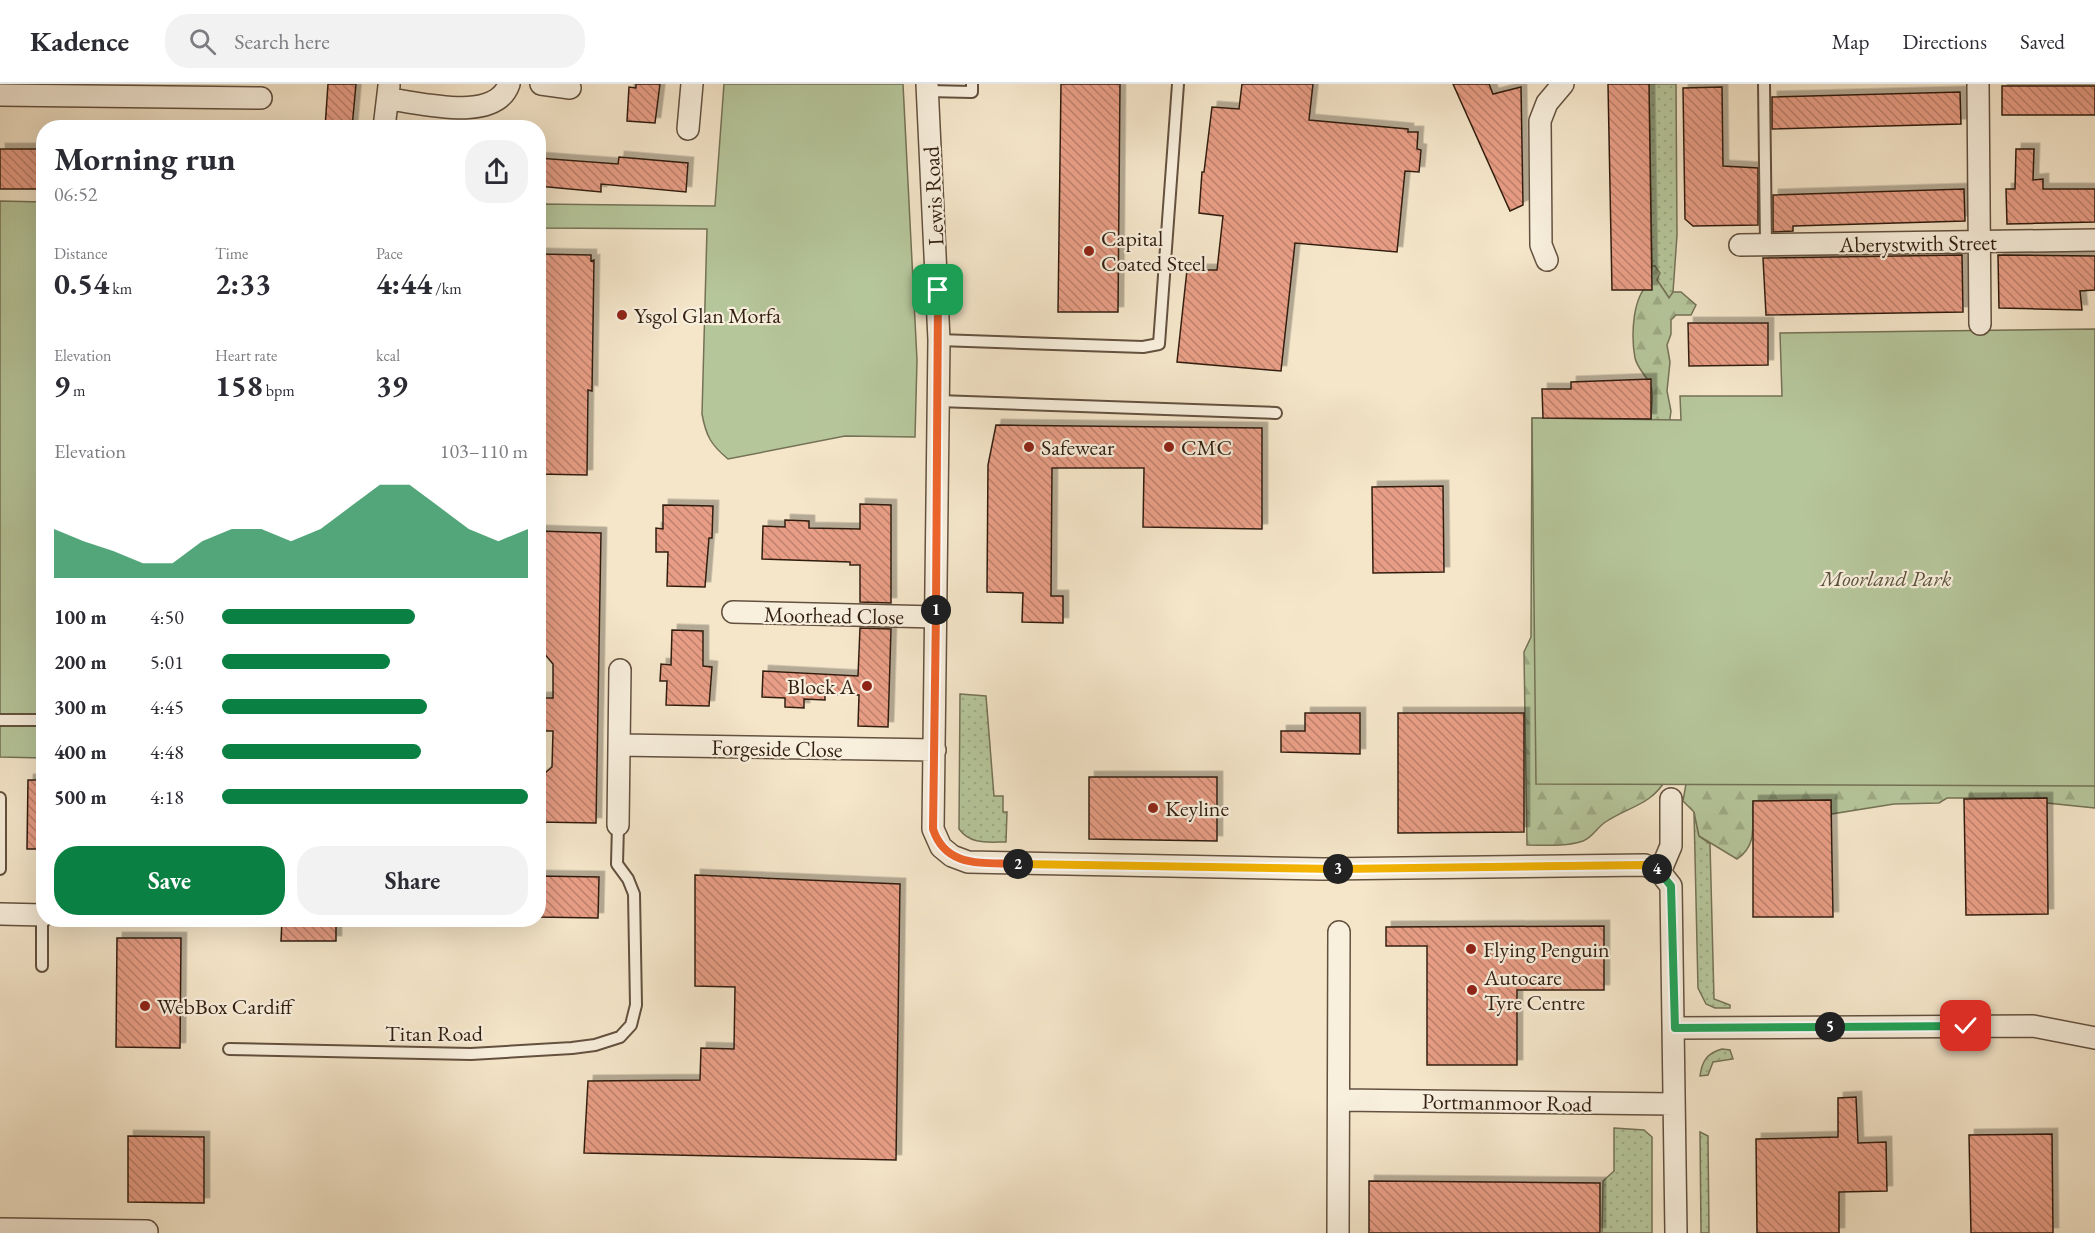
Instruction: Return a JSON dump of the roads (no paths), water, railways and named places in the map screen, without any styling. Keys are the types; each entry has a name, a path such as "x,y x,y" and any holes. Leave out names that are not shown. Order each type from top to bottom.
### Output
{"street":[{"path":"385,120 389,91 472,109 490,104 507,91 509,84"},
{"path":"541,84 570,88"},
{"path":"688,129 692,84"},
{"path":"1547,260 1540,245 1540,121 1547,103 1563,84"},
{"path":"1978,84 1980,324"},
{"name":"Lewis Road","path":"927,88 939,340 933,829 941,847 952,856 968,862 1053,865 1378,869 1646,865 1660,872"},
{"path":"0,95 261,98"},
{"name":"Aberystwith Street","path":"1740,245 2095,240"},
{"name":"Moorhead Close","path":"733,612 936,617"},
{"path":"618,825 620,670"},
{"name":"Forgeside Close","path":"619,745 935,750"},
{"path":"1671,799 1671,846 1660,872 1671,886 1675,1028 1676,1233"},
{"path":"0,914 36,915"},
{"path":"1338,1233 1339,932"},
{"path":"1675,1028 2033,1026 2057,1028 2095,1038"},
{"name":"Portmanmoor Road","path":"1340,1100 1674,1104"},
{"path":"0,1228 147,1232"}],"lane":[{"path":"927,88 972,92 972,84"},
{"path":"939,340 1143,347 1159,344 1178,84"},
{"path":"1764,84 1766,245"},
{"path":"938,401 1276,412"},
{"path":"0,720 36,720"},
{"path":"0,798 0,869"},
{"name":"Titan Road","path":"229,1049 471,1054 531,1052 595,1045 620,1037 631,1024 636,1005 634,894 628,879 617,864 618,825"},
{"path":"42,966 43,927"}],"place":[{"name":"Capital Coated Steel","path":"1089,251"},
{"name":"Ysgol Glan Morfa","path":"622,315"},
{"name":"Safewear","path":"1029,447"},
{"name":"CMC","path":"1169,447"},
{"name":"Block A","path":"867,686"},
{"name":"Keyline","path":"1153,808"},
{"name":"Flying Penguin","path":"1471,949"},
{"name":"Autocare Tyre Centre","path":"1472,990"},
{"name":"WebBox Cardiff","path":"145,1006"}],"park label":[{"name":"Moorland Park","path":"1886,578"}]}
